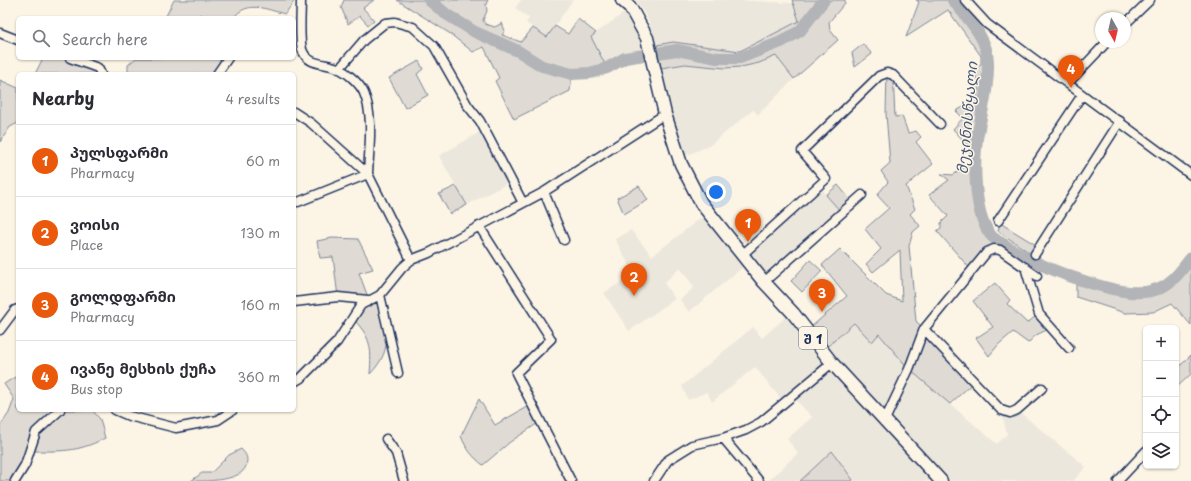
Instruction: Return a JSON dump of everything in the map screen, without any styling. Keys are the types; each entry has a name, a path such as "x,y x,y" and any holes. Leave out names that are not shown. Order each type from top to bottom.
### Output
{"highway":[{"name":"შ 1","path":"622,0 630,7 647,38 665,114 681,164 701,203 764,282 793,313 832,363 884,422 941,481"}],"street":[{"path":"301,0 302,49 307,58 320,64 339,69 354,80 363,92 369,111 368,174"},
{"path":"965,0 987,24 1191,175"},
{"path":"1131,18 1150,0"},
{"path":"339,69 364,40 385,23 395,22 414,27 434,46 468,106 480,121 523,203"},
{"path":"0,33 16,39"},
{"path":"1068,83 1102,48"},
{"path":"76,60 98,68 100,72"},
{"path":"218,72 227,60"},
{"path":"742,255 826,179 802,151 879,76 893,72 940,124"},
{"path":"998,221 1082,95"},
{"path":"296,113 311,123 368,174 411,260"},
{"path":"296,381 302,378 337,342 361,305 380,295 402,268 411,260 429,253 544,192 665,114"},
{"path":"1034,254 1120,121"},
{"path":"296,202 368,174"},
{"path":"544,192 564,240"},
{"path":"764,282 862,195"},
{"path":"479,226 551,339 516,373 571,481"},
{"path":"884,422 909,369 924,329 988,252 994,249 1000,250 1025,266 1037,276"},
{"path":"1025,266 1039,314 1069,348"},
{"path":"380,295 398,373"},
{"path":"296,302 338,297 369,300"},
{"path":"0,330 16,310"},
{"path":"924,329 1001,410 1010,413 1017,410 1042,388"},
{"path":"654,481 668,460 692,445 723,438 746,430 761,422 832,363"},
{"path":"15,481 25,465 36,432 58,412"},
{"path":"120,412 129,416 176,428 218,420 230,412"},
{"path":"386,438 396,453 404,481"},
{"path":"723,438 759,481"},
{"path":"1118,481 1143,454"}],"shaded area":[{"path":"174,0 295,0 285,14 257,7 245,9 235,16 204,16 200,14 199,16 166,16"},
{"path":"344,0 374,0 363,8 374,20 368,25 360,16 348,24 341,7"},
{"path":"397,0 488,0 486,4 487,11 483,20 485,24 495,27 502,23 505,31 502,35 521,42 533,28 547,37 555,26 568,34 578,19 596,33 591,37 607,68 590,73 572,74 570,91 514,119 495,81 499,78 484,47 473,52 449,33"},
{"path":"521,0 573,0 547,37 526,23 529,18 515,8"},
{"path":"636,0 733,0 792,3 799,21 740,51 673,42 657,45 647,18"},
{"path":"792,0 845,0 845,3 829,22 830,30 838,40 794,79 776,56 759,63 741,67 725,68 685,64 661,68 657,45 673,42 740,51 799,21"},
{"path":"916,0 974,0 968,4 987,24 979,33 987,54 986,93 978,131 976,172 979,212 990,235 1001,242 972,271 937,231 941,228 941,223 948,216 929,195 949,180 941,174 953,175 971,163 970,148 953,129 963,118 956,111 967,105 975,112 979,83 972,69 981,64 981,56 948,10 906,37 919,2"},
{"path":"624,13 638,32 643,55 625,58 607,68 590,37"},
{"path":"863,44 872,54 855,67 852,53"},
{"path":"776,56 794,79 758,115 753,110 709,146 684,156 661,68 685,64 725,68 741,67 759,63"},
{"path":"42,60 74,60 97,72 36,72"},
{"path":"134,60 227,60 218,72 128,72 128,65"},
{"path":"419,61 423,69 417,74 428,95 405,108 389,78"},
{"path":"887,73 893,75 895,117 902,116 908,133 916,131 921,137 916,142 933,164 906,186 915,209 910,214 920,226 913,232 909,246 916,321 974,382 950,404 909,369 879,334 872,342 854,323 827,347 811,327 847,296 822,265 840,249 886,295 902,301 900,250 873,272 866,264 881,249 865,229 889,208 877,195 888,182 881,171 890,163 886,114"},
{"path":"0,80 16,87 16,124 10,127 0,142"},
{"path":"485,129 512,181 467,205 439,156"},
{"path":"838,185 853,203 842,213 826,195"},
{"path":"456,186 467,205 450,214 439,194"},
{"path":"639,186 648,200 624,214 617,198"},
{"path":"820,187 839,210 766,278 748,252"},
{"path":"702,217 743,267 689,312 680,300 694,287 680,268 664,283 675,299 629,331 604,293 634,274 615,239 631,230 652,256"},
{"path":"1000,223 1036,245 1030,253 998,231"},
{"path":"332,238 358,239 373,269 359,273 369,300 380,295 387,327 387,336 383,355 378,365 370,374 371,356 369,342 363,330 351,317 368,301 338,297 333,257 320,258 317,241"},
{"path":"1191,258 1191,325 1172,303 1153,312 1125,313 1076,297 1076,278 1112,290 1138,293 1151,291 1162,287 1173,279"},
{"path":"810,260 822,271 802,292 791,281"},
{"path":"995,283 1010,300 1007,304 1027,323 1039,314 1051,328 1036,335 1028,343 1013,332 999,344 989,356 976,338 993,327 973,301"},
{"path":"788,315 829,369 935,481 852,481 853,480 832,451 800,481 768,481 798,453 787,439 812,417 793,397 784,403 755,367 712,402 707,392 688,400 682,386 753,327 762,338"},
{"path":"855,323 872,341 879,334 909,369 997,444 1007,434 1001,410 1017,410 1086,467 1074,480 1076,481 946,481 891,420 908,372 884,411 827,347"},
{"path":"1191,355 1191,374 1179,385 1179,367"},
{"path":"15,377 16,378 16,412 51,412 52,415 57,412 94,412 100,419 105,438 77,449 59,451 29,451 11,481 0,481 0,426 9,413 14,399 4,384"},
{"path":"479,399 495,425 532,404 541,421 510,442 483,465 470,452 461,436"},
{"path":"241,449 246,455 247,461 243,471 238,475 223,479 191,481 202,473 211,473 229,455"},
{"path":"832,451 853,480 852,481 800,481"}],"waterway":[{"name":"მეჯინისწყალი","path":"429,0 446,14 475,32 518,51 542,66 572,74 590,73 607,68 625,58 677,50 717,58 740,58 781,42 800,31 824,0"},
{"name":"მეჯინისწყალი","path":"953,0 977,31 985,45 987,53 987,81 977,139 975,168 977,198 980,212 984,224 991,236 1025,257 1055,271 1076,279 1120,291 1143,292 1164,286 1176,277 1191,258"}],"place":[{"name":"ივანე მესხის ქუჩა","path":"1071,88"},
{"name":"პულსფარმი","path":"748,242"},
{"name":"ვოისი","path":"634,296"},
{"name":"გოლდფარმი","path":"822,312"}]}
